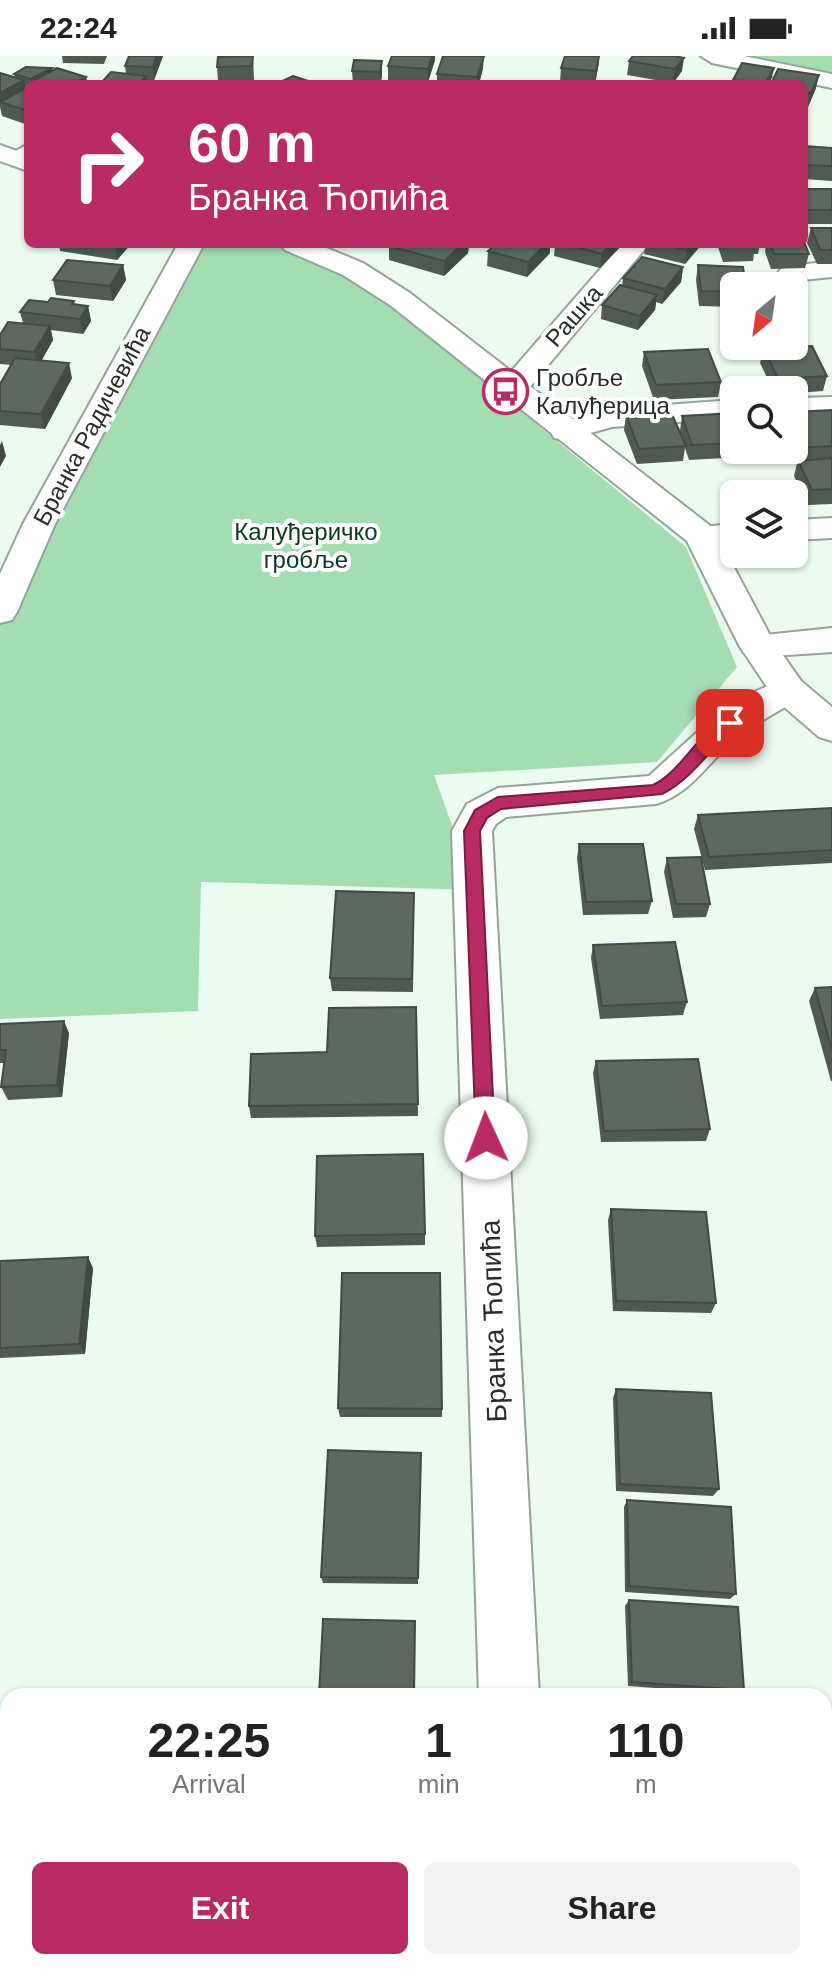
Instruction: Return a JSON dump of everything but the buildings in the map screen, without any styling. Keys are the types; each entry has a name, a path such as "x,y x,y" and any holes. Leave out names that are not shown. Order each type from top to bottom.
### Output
{"street":[{"path":"712,56 832,81"},
{"name":"Бранка Радичевића","path":"0,612 46,511 189,248"},
{"path":"305,248 330,257 376,283 701,535 757,645 788,690 832,728"},
{"name":"Рашка","path":"513,388 633,248"},
{"path":"802,272 832,269"},
{"path":"808,407 832,406"},
{"path":"565,431 610,418 720,410"},
{"path":"808,529 832,528"},
{"path":"701,535 720,534"},
{"path":"757,645 832,640"},
{"name":"Бранка Ћопића","path":"509,1688 472,831 481,814 498,803 656,790 675,781 730,723 788,690"}],"green space":[{"path":"710,56 832,56 832,81"},
{"name":"Калуђеричко гробље","path":"200,248 283,248 295,251 380,295 686,547 737,667 657,762 434,775 475,890 201,882 198,1011 0,1019 0,620"}],"place":[{"name":"Гробље Калуђерица","path":"505,392"}],"route":[{"path":"486,1138 472,831 481,814 498,803 656,790 675,781 730,723"}]}
